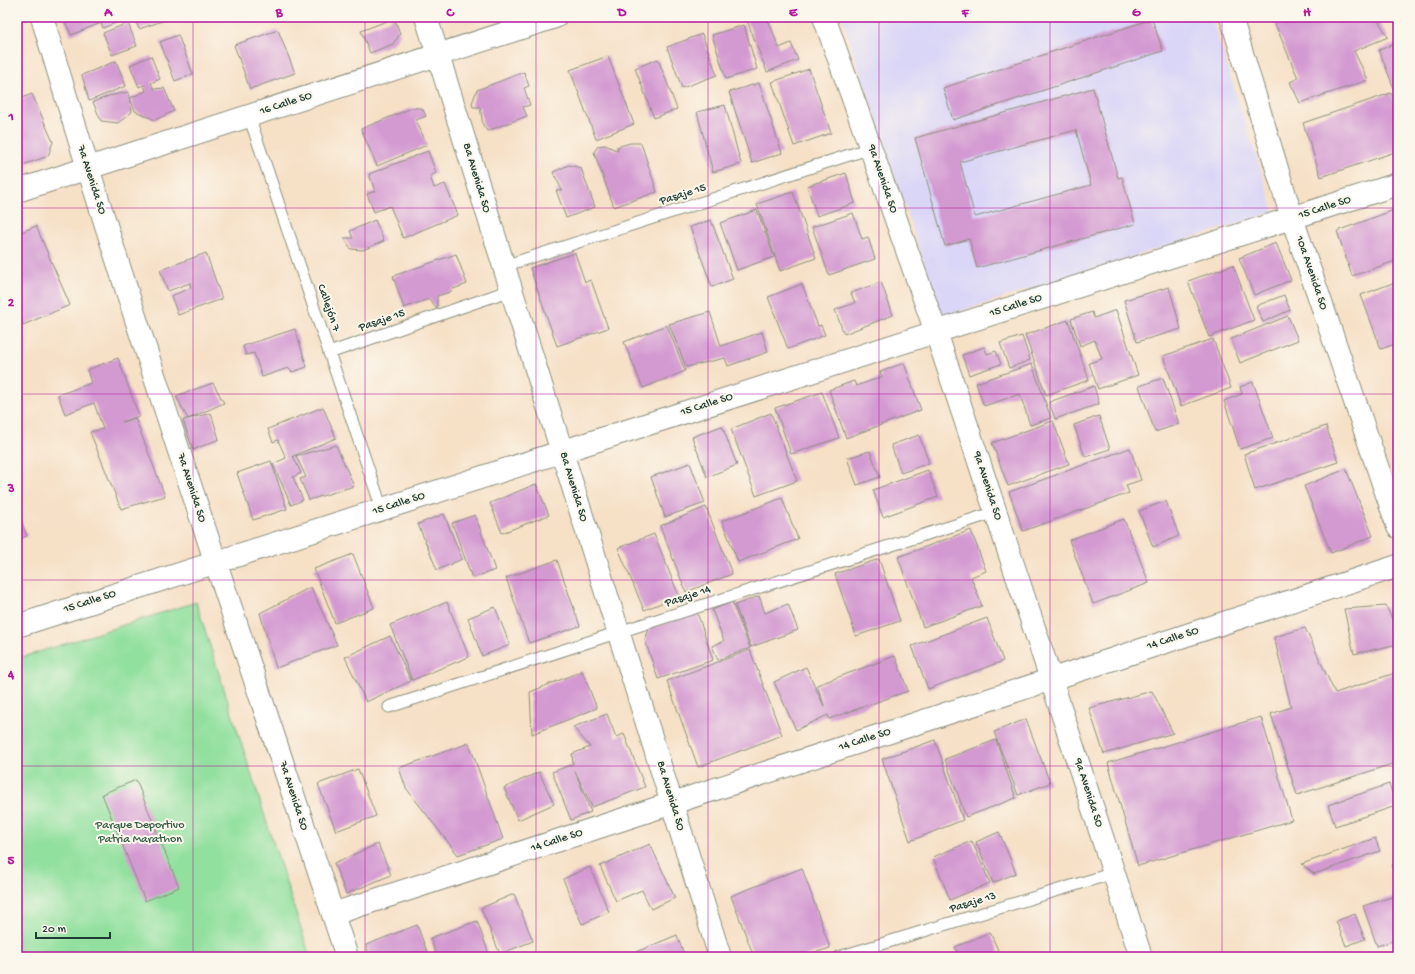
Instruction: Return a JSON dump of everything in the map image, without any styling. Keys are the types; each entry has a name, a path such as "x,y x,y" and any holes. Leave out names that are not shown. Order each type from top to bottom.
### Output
{"street":[{"name":"7a Avenida SO","path":"42,17 87,168 215,562 347,957"},
{"name":"8a Avenida SO","path":"426,17 720,957"},
{"name":"16 Calle SO","path":"17,191 555,17"},
{"name":"9a Avenida SO","path":"824,17 936,332 1141,957"},
{"name":"10a Avenida SO","path":"1231,17 1292,218 1398,527"},
{"name":"15 Calle SO","path":"17,626 1398,184"},
{"name":"14 Calle SO","path":"333,914 1398,566"}],"lane":[{"name":"Callejón 7","path":"249,116 382,509"},
{"name":"Pasaje 15","path":"504,266 871,148"},
{"name":"Pasaje 15","path":"329,353 511,290"},
{"name":"Pasaje 14","path":"389,707 996,512"},
{"name":"Pasaje 13","path":"839,957 1114,873"}],"shaded area":[{"path":"842,17 1211,17 1274,212 942,317"}],"green space":[{"name":"Parque Deportivo Patria Marathon","path":"196,602 310,957 17,957 17,659"}],"building":[{"path":"63,17 130,17 103,28 101,23 71,35"},
{"path":"134,17 168,17 168,19 139,29"},
{"path":"391,17 394,17 400,34 393,44 370,53 361,31 392,19"},
{"path":"767,17 779,48 791,43 798,60 767,72 746,18"},
{"path":"1272,17 1376,17 1388,37 1354,51 1368,80 1300,103 1290,82 1298,78"},
{"path":"1391,17 1398,17 1398,19 1394,22"},
{"path":"1152,19 1163,51 953,120 943,88"},
{"path":"128,23 137,46 112,55 103,33"},
{"path":"744,25 757,69 726,79 712,35"},
{"path":"278,30 295,73 250,89 234,45"},
{"path":"702,34 717,75 682,88 667,47"},
{"path":"178,35 193,74 175,81 160,42"},
{"path":"1398,43 1398,99 1379,50"},
{"path":"151,56 160,79 151,83 154,89 164,88 174,111 155,120 135,111 130,98 146,91 144,85 139,87 130,65"},
{"path":"608,56 634,124 596,139 570,70"},
{"path":"658,59 677,109 654,118 635,68"},
{"path":"116,61 126,86 89,101 82,75"},
{"path":"809,69 831,133 794,146 772,82"},
{"path":"524,72 529,86 524,88 530,105 523,107 527,116 487,131 483,125 480,107 473,107 472,103 477,90"},
{"path":"759,83 782,153 752,163 729,92"},
{"path":"1093,88 1118,178 1122,177 1135,224 977,268 969,239 945,246 915,138","holes":["1076,130 1091,185 975,217 960,162"]},
{"path":"128,92 132,112 118,123 101,121 93,102 109,96"},
{"path":"1391,93 1398,113 1398,151 1321,177 1303,123"},
{"path":"32,94 53,142 48,156 20,166 17,159 17,100"},
{"path":"725,105 741,164 713,172 697,112"},
{"path":"412,108 422,108 426,116 416,120 427,145 377,166 361,129"},
{"path":"630,143 641,143 657,192 614,207 594,152 598,146 605,145 618,151 617,147"},
{"path":"428,151 436,173 430,176 434,188 445,184 458,215 403,238 390,206 374,212 367,194 375,191 369,174"},
{"path":"569,165 581,168 595,207 566,218 556,190 562,190 553,172"},
{"path":"846,173 855,203 817,216 807,186"},
{"path":"793,192 816,258 780,271 757,204"},
{"path":"1397,209 1398,260 1352,276 1337,231"},
{"path":"757,210 774,257 737,270 720,223"},
{"path":"853,213 862,239 868,237 875,259 829,275 812,227"},
{"path":"375,220 384,241 363,250 351,249 344,238 353,238 350,231"},
{"path":"711,220 733,279 712,287 690,227"},
{"path":"36,226 70,305 23,325 17,309 17,234"},
{"path":"1276,243 1291,280 1254,295 1239,258"},
{"path":"206,253 222,299 178,315 171,296 191,288 190,283 168,291 160,270"},
{"path":"575,253 585,282 591,280 608,328 557,346 530,268"},
{"path":"456,254 467,284 437,296 437,308 429,299 404,308 393,276"},
{"path":"1233,265 1254,320 1209,337 1188,281"},
{"path":"1398,281 1398,343 1381,349 1361,295"},
{"path":"881,282 893,315 844,334 835,310 855,303 851,293"},
{"path":"802,284 818,326 821,325 825,335 788,349 768,297"},
{"path":"1169,287 1181,329 1137,342 1124,300"},
{"path":"1284,295 1290,310 1263,322 1256,306"},
{"path":"1116,310 1138,375 1098,389 1089,363 1102,359 1095,340 1080,346 1071,319 1092,312 1094,318"},
{"path":"710,312 721,346 762,332 768,352 728,366 725,358 686,367 669,324"},
{"path":"1288,316 1298,340 1240,363 1231,339"},
{"path":"1068,320 1089,380 1046,395 1025,335"},
{"path":"667,325 685,371 643,388 624,342"},
{"path":"295,329 307,367 292,372 288,368 262,377 254,353 246,355 243,346"},
{"path":"1022,336 1030,360 1009,368 1000,343"},
{"path":"1213,339 1231,388 1181,406 1163,356"},
{"path":"984,347 987,354 996,351 1001,364 969,375 962,355"},
{"path":"118,358 139,416 122,422 135,418 165,496 121,509 90,432 103,429 94,403 65,414 58,395 91,383 87,370"},
{"path":"904,363 921,410 846,438 829,390 854,381 856,386 882,377 880,372"},
{"path":"1032,364 1051,418 1030,425 1020,394 984,406 976,383"},
{"path":"1163,378 1179,424 1155,432 1139,386"},
{"path":"1253,382 1273,438 1240,449 1224,401 1242,394 1240,387"},
{"path":"213,383 224,403 188,419 176,396"},
{"path":"1094,386 1099,404 1055,419 1049,402"},
{"path":"822,392 839,438 791,454 775,408"},
{"path":"323,407 336,438 293,456 301,473 293,477 303,500 291,505 273,464 286,458 278,440 273,442 268,429"},
{"path":"211,413 219,439 193,450 183,420"},
{"path":"771,413 797,481 756,496 731,429"},
{"path":"1099,416 1110,449 1085,457 1074,425"},
{"path":"1053,421 1069,464 1008,486 992,443"},
{"path":"722,426 737,465 707,477 692,437"},
{"path":"1326,426 1338,462 1255,490 1244,454"},
{"path":"919,435 929,463 901,473 891,445"},
{"path":"336,445 354,486 309,500 300,479 306,477 296,456"},
{"path":"1130,448 1141,480 1126,485 1129,493 1023,531 1009,492"},
{"path":"870,451 880,477 857,485 847,458"},
{"path":"271,461 287,509 253,520 237,473"},
{"path":"690,463 705,503 665,517 651,477"},
{"path":"1346,469 1373,536 1331,553 1304,486"},
{"path":"928,470 938,497 883,517 873,490"},
{"path":"536,484 549,515 502,533 490,503"},
{"path":"782,498 798,539 738,562 722,521"},
{"path":"1166,501 1179,536 1153,547 1139,511"},
{"path":"706,507 732,574 686,592 660,526"},
{"path":"17,511 27,536 17,540"},
{"path":"444,514 462,559 437,570 418,524"},
{"path":"475,515 495,570 472,578 452,523"},
{"path":"1124,519 1149,583 1093,604 1069,540"},
{"path":"971,530 986,571 971,577 982,606 923,627 898,557"},
{"path":"654,534 679,596 644,610 618,548"},
{"path":"353,554 374,608 335,623 314,569"},
{"path":"879,559 900,621 856,636 835,574"},
{"path":"557,560 580,626 529,643 506,578"},
{"path":"311,587 337,645 276,668 260,613"},
{"path":"759,596 765,613 788,604 798,630 751,647 735,605"},
{"path":"447,602 469,657 412,680 390,625"},
{"path":"732,602 750,648 718,660 712,646 724,641 712,610"},
{"path":"1386,606 1398,632 1398,644 1354,654 1344,609"},
{"path":"495,607 510,645 482,656 468,618"},
{"path":"697,612 713,660 658,679 645,640 649,629"},
{"path":"987,618 1003,661 928,689 912,646"},
{"path":"1305,628 1335,693 1398,672 1398,762 1297,795 1271,714 1291,707 1274,637"},
{"path":"390,636 411,681 366,702 345,657"},
{"path":"750,650 782,735 698,767 667,681"},
{"path":"895,656 908,691 829,719 828,715 796,730 774,682 806,667 824,706 817,685"},
{"path":"582,671 597,708 532,734 530,692"},
{"path":"1152,691 1173,733 1104,754 1089,708"},
{"path":"607,714 616,737 624,734 645,787 592,807 575,771 591,812 571,820 552,772 573,764 572,754 590,747 573,727"},
{"path":"1261,717 1292,820 1138,866 1108,763"},
{"path":"1026,719 1050,783 1018,795 994,732"},
{"path":"935,740 963,820 910,841 882,759"},
{"path":"996,740 1016,798 966,817 945,759"},
{"path":"469,743 503,839 458,855 406,788 399,768"},
{"path":"358,769 376,816 336,831 318,784"},
{"path":"539,772 554,804 518,820 504,788"},
{"path":"136,780 179,887 145,901 102,794"},
{"path":"1389,784 1396,806 1335,826 1328,805"},
{"path":"999,832 1016,873 993,883 976,842"},
{"path":"1375,838 1380,851 1314,874 1302,864"},
{"path":"972,841 990,883 950,900 933,857"},
{"path":"378,844 391,875 346,894 334,863"},
{"path":"650,844 675,898 651,909 642,890 616,901 600,866"},
{"path":"1398,863 1398,880 1392,865"},
{"path":"590,867 609,912 582,924 563,879"},
{"path":"802,868 830,948 801,957 754,957 731,896"},
{"path":"514,894 533,941 500,954 481,908"},
{"path":"1395,896 1398,904 1398,939 1377,946 1363,906"},
{"path":"1355,914 1365,939 1346,946 1336,921"},
{"path":"477,921 490,957 437,957 430,938"},
{"path":"417,925 429,957 370,957 366,945"},
{"path":"990,932 1001,957 959,957 955,947"},
{"path":"677,935 685,957 638,957 636,952"}]}
